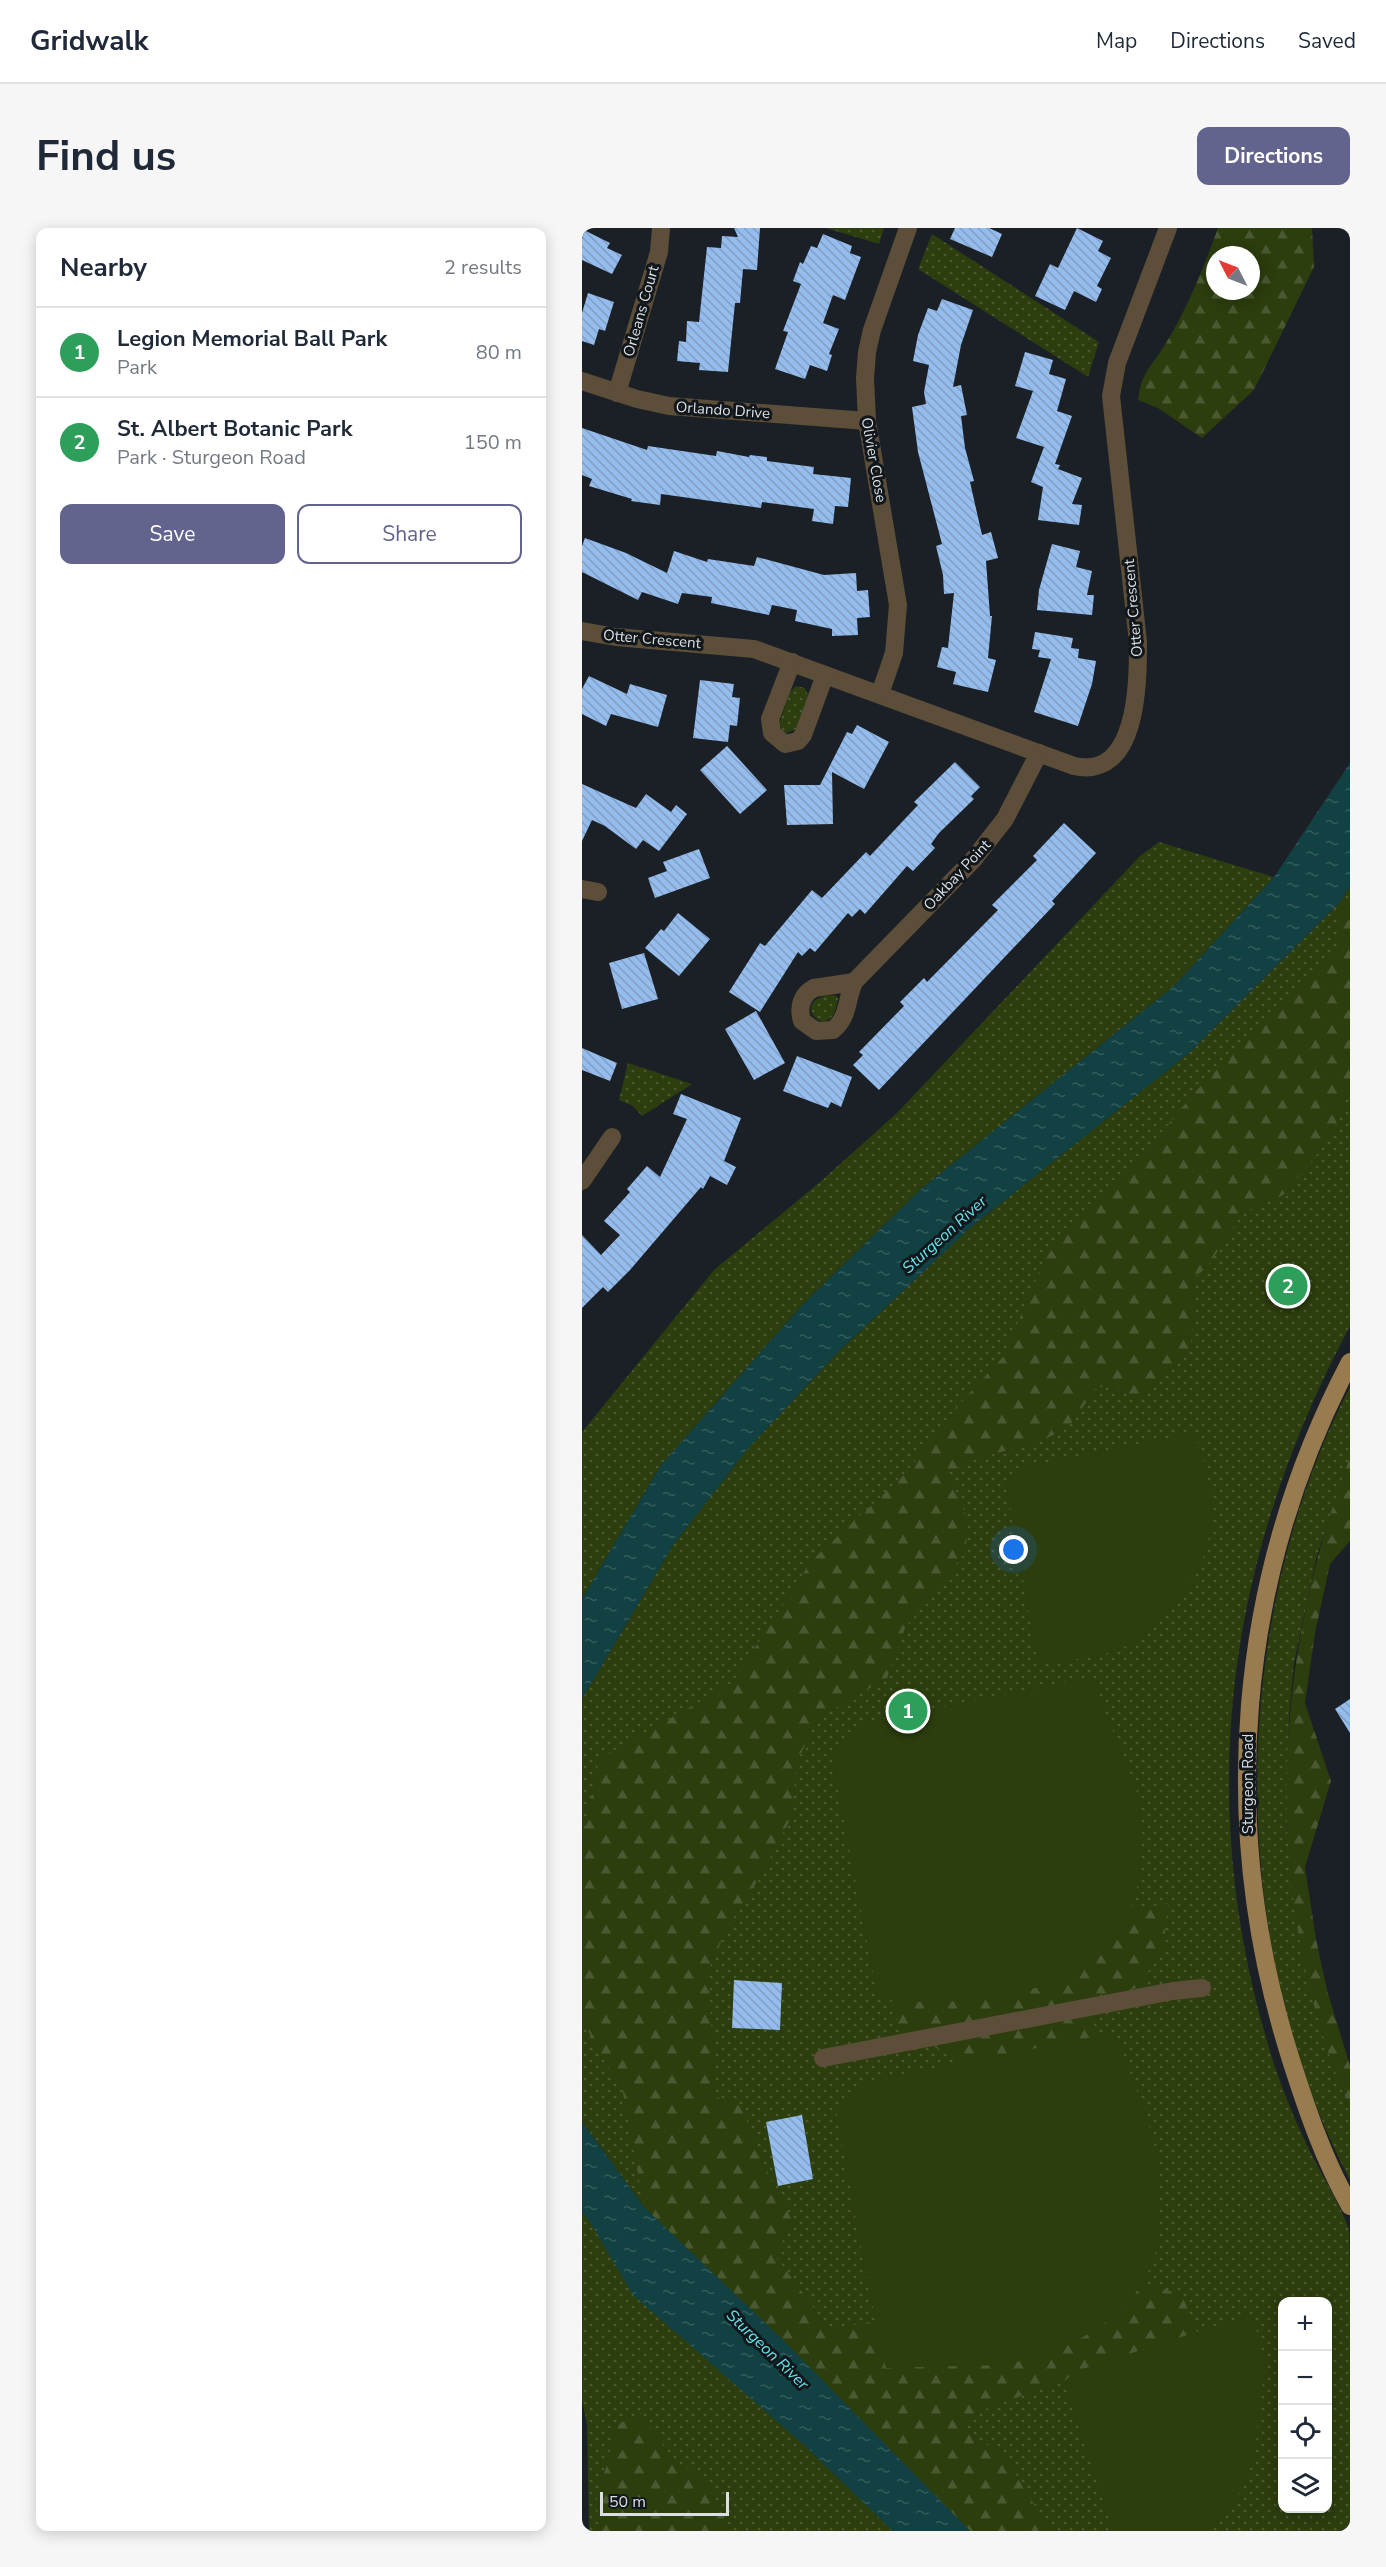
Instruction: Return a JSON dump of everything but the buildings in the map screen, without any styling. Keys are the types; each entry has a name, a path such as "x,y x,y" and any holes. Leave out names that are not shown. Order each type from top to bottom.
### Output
{"main road":[{"name":"Sturgeon Road","path":"1350,1362 1309,1449 1268,1581 1250,1702 1246,1778 1248,1847 1254,1908 1275,2010 1310,2119 1350,2206"}],"street":[{"name":"Orleans Court","path":"617,393 659,252 661,228"},
{"name":"Olivier Close","path":"880,694 894,653 898,604 867,421 865,378 867,352 879,308 909,228"},
{"name":"Otter Crescent","path":"582,631 616,637 754,648 1074,766 1095,767 1105,764 1117,754 1128,730 1137,683 1138,642 1111,396 1117,363 1168,228"},
{"name":"Orlando Drive","path":"582,381 617,393 669,406 867,421"},
{"path":"792,662 770,719 772,733 785,744 798,741 803,735 825,675"},
{"name":"Oakbay Point","path":"854,982 990,840 1017,798 1039,753"},
{"path":"582,1181 612,1137"},
{"path":"823,2058 1173,1991 1202,1988"}],"green space":[{"path":"826,228 884,228 879,244"},
{"path":"1218,228 1312,228 1314,267 1254,390 1202,438 1158,408 1138,400 1145,375 1181,315 1206,259 1206,300 1260,300 1260,246 1211,246"},
{"path":"932,234 1099,342 1088,377 918,269"},
{"path":"796,686 805,688 808,695 796,729 787,733 783,731 779,723 790,692"},
{"path":"1159,842 1274,877 1173,987 921,1189 803,1304 661,1465 582,1599 582,1432 714,1270 820,1182 897,1113 1140,856"},
{"path":"1350,886 1350,1326 1309,1412 1276,1498 1251,1586 1236,1675 1229,1765 1232,1856 1245,1948 1267,2041 1293,2114 1349,2230 1350,2531 970,2531 644,2207 582,2122 582,1699 673,1545 749,1447 840,1350 971,1227 1190,1052 1340,902"},
{"path":"1350,899 1350,1089 1330,1139 1283,1195 1243,1213 1207,1267 1194,1278 1191,1346 1166,1373 1137,1397 1112,1387 1097,1387 1067,1429 1028,1446 972,1458 947,1474 969,1521 965,1553 905,1628 887,1678 817,1719 797,1762 791,1818 760,1877 728,1926 708,1971 716,2097 741,2106 770,2178 794,2224 774,2254 830,2330 869,2322 879,2335 886,2368 1051,2353 1084,2336 1106,2320 1131,2299 1143,2282 1182,2295 1197,2332 1077,2371 1067,2379 975,2413 960,2428 1005,2456 1050,2531 970,2531 783,2340 644,2207 623,2093 582,2020 582,1844 599,1759 732,1683 812,1560 903,1476 956,1408 1003,1357 1046,1256 1129,1171 1196,1091 1273,1009 1339,952 1340,902"},
{"path":"834,995 838,998 834,1013 828,1020 821,1021 815,1017 811,1011 812,1004 819,998"},
{"path":"628,1063 692,1084 642,1116 633,1106 619,1100"},
{"path":"1350,1387 1350,1457 1317,1555 1294,1663 1289,1717 1287,1828 1300,1937 1344,2096 1350,2110 1350,2180 1309,2088 1280,1990 1263,1888 1257,1784 1263,1679 1281,1577 1310,1479"},
{"path":"1194,1433 1207,1473 1212,1514 1210,1534 1204,1554 1185,1592 1158,1624 1124,1647 1094,1656 1038,1664 1006,1482 1015,1469"},
{"path":"1350,1457 1350,1541 1330,1564 1315,1633 1305,1703 1331,1781 1305,1867 1316,1939 1327,1990 1350,2066 1350,2110 1321,2030 1301,1949 1290,1866 1287,1784 1291,1701 1304,1618 1323,1537"},
{"path":"1091,1677 1136,1787 1142,1826 1142,1849 1136,1894 1122,1932 1109,1950 1054,1983 1023,1991 961,2001 916,2002 878,1999 831,1753 858,1724"},
{"path":"1168,1903 1163,1950 1137,1988 1078,1999 1101,2036 963,2063 899,2027 891,2001 961,2001 1023,1991 1054,1983 1109,1950 1122,1932 1130,1911"},
{"path":"1114,2033 1144,2108 1157,2162 1159,2217 1156,2250 1147,2273 1134,2294 1098,2328 1052,2352 995,2365 886,2368 865,2271 837,2115 862,2082"},
{"path":"582,2212 805,2446 893,2531 589,2531 587,2425 582,2399"},
{"path":"1252,2314 1265,2362 1255,2451 1246,2484 1221,2519 1206,2531 1114,2531 1066,2389 1067,2379 1077,2371"},
{"path":"641,2413 672,2458 706,2481 725,2520 734,2531 598,2531 597,2494 608,2462 614,2426"}],"water":[{"name":"Sturgeon River","path":"1350,763 1350,886 1340,902 1190,1052 971,1227 840,1350 749,1447 673,1545 582,1699 582,1599 661,1465 803,1304 921,1189 1173,987 1274,877"},
{"name":"Sturgeon River","path":"582,2122 644,2207 783,2340 970,2531 893,2531 805,2446 633,2295 582,2212"}],"place":[{"name":"St. Albert Botanic Park","path":"1288,1286"},
{"name":"Legion Memorial Ball Park","path":"908,1711"}]}
